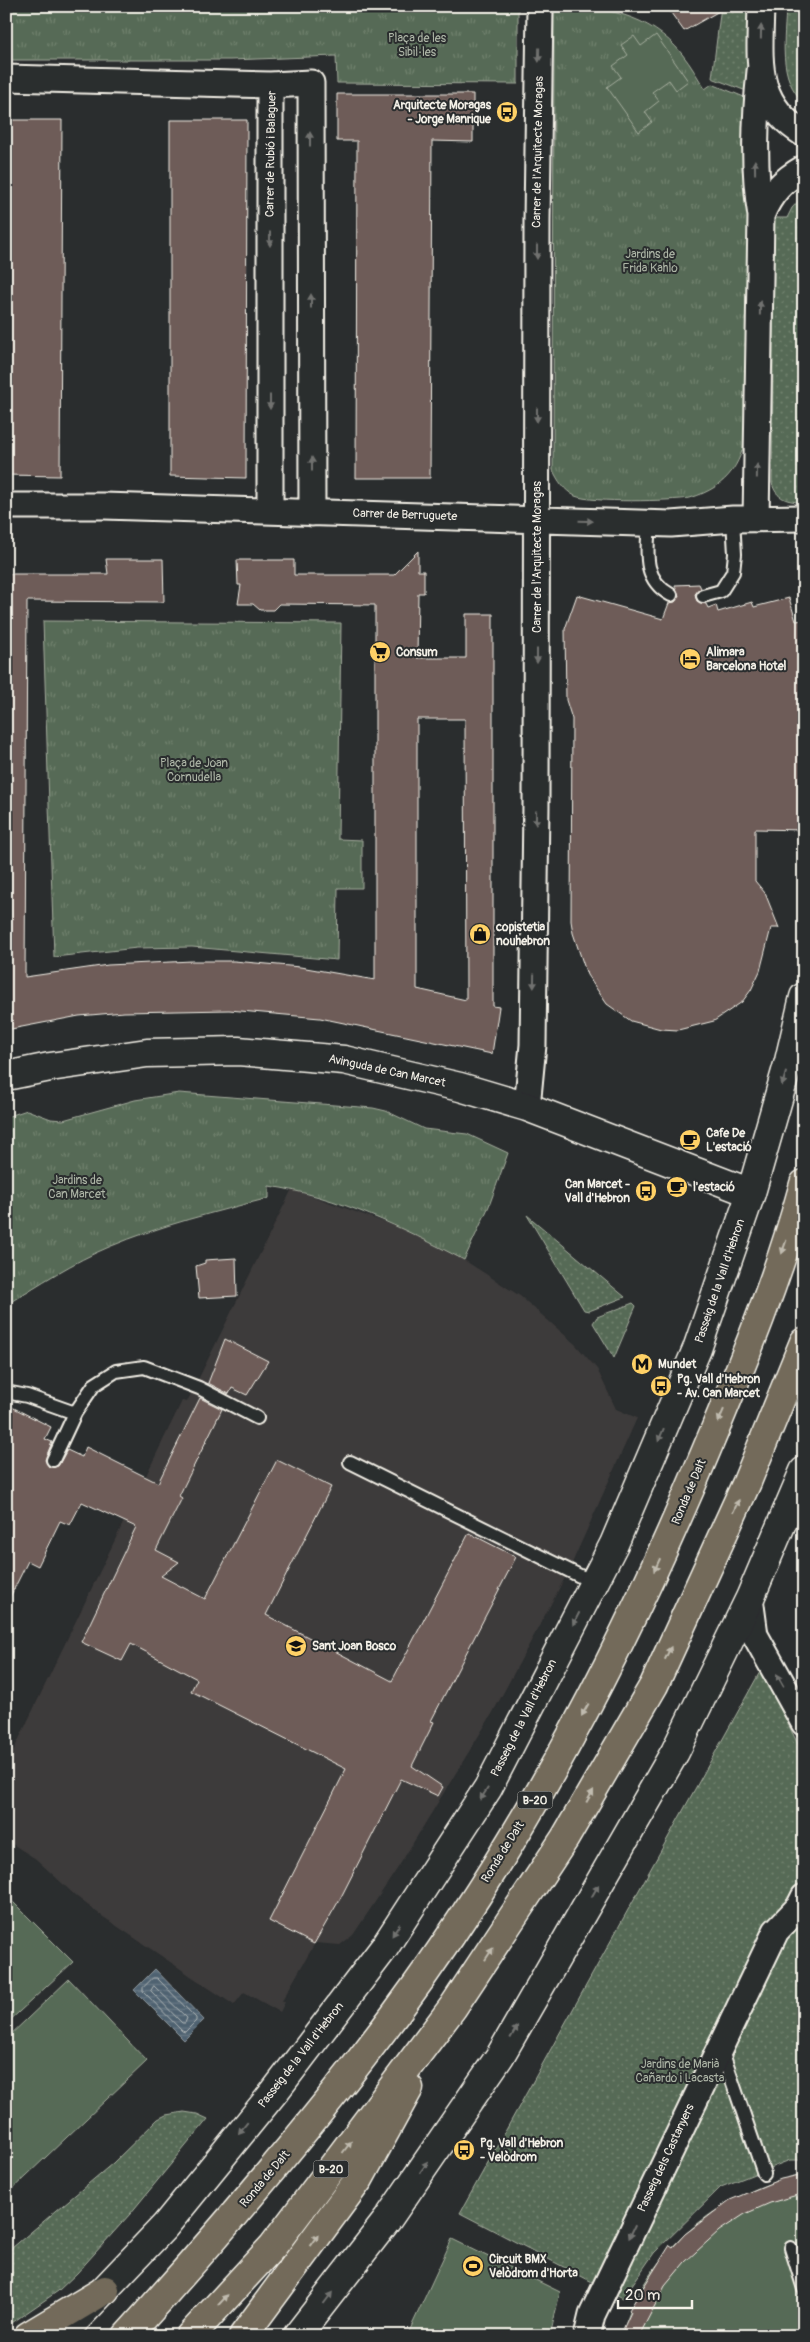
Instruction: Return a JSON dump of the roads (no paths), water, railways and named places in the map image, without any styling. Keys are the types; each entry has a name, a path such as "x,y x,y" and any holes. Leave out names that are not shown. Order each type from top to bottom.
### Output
{"main road":[{"name":"Ronda de Dalt","path":"127,2336 225,2228 392,2019 460,1921 527,1813 605,1674 675,1528 754,1337 804,1184"},
{"name":"B-20","path":"190,2336 273,2246 462,1994 565,1838 654,1685 747,1482 804,1342"},
{"path":"243,2336 359,2179 462,1994"},
{"path":"28,2336 105,2290"}],"street":[{"name":"Carrer de l'Arquitecte Moragas","path":"527,1107 533,1045 537,220 540,6"},
{"path":"744,519 761,216 755,180 755,160 760,71 761,6"},
{"path":"760,71 770,102 792,126 804,134"},
{"path":"6,78 270,85"},
{"name":"Carrer de Rubió i Balaguer","path":"270,511 270,85 311,84 312,513"},
{"path":"761,216 766,204 780,184 790,175 804,168"},
{"name":"Carrer de Berruguete","path":"6,506 104,506 649,524 804,518"},
{"name":"Passeig de la Vall d'Hebron","path":"60,2336 165,2226 275,2091 384,1948 488,1788 614,1544 697,1349 751,1192 789,1061 804,997"},
{"name":"Avinguda de Can Marcet","path":"6,1076 50,1067 147,1053 257,1052 344,1060 460,1087 527,1107 751,1192"},
{"path":"297,2336 388,2219 500,2056 675,1752 750,1598 804,1471"},
{"path":"750,1598 755,1635 804,1723"},
{"name":"Passeig dels Castanyers","path":"587,2336 592,2315 720,2045 776,1932 802,1904"}],"lane":[{"path":"704,596 721,591 733,572 735,554 744,519"},
{"path":"649,524 647,553 651,577 671,595"},
{"path":"53,1460 75,1412 94,1384 116,1371 144,1366 199,1388 257,1418"},
{"path":"6,1392 27,1396 75,1412"},
{"path":"350,1462 594,1583"},
{"path":"720,2045 764,2174"},
{"path":"791,2248 804,2289"}],"water":[{"path":"155,1969 204,2020 184,2040 134,1990"}],"place":[{"name":"Arquitecte Moragas - Jorge Manrique","path":"507,112"},
{"name":"Consum","path":"380,652"},
{"name":"Alimara Barcelona Hotel","path":"690,659"},
{"name":"copistetia nouhebron","path":"480,934"},
{"name":"Cafe De L'estació","path":"690,1140"},
{"name":"l'estació","path":"677,1187"},
{"name":"Can Marcet - Vall d'Hebron","path":"646,1191"},
{"name":"Mundet","path":"642,1364"},
{"name":"Pg. Vall d'Hebron - Av. Can Marcet","path":"661,1386"},
{"name":"Sant Joan Bosco","path":"296,1646"},
{"name":"Pg. Vall d'Hebron - Velòdrom","path":"464,2150"},
{"name":"Circuit BMX Velòdrom d'Horta","path":"473,2266"}],"park label":[{"name":"Plaça de les Sibil·les","path":"417,45"},
{"name":"Jardins de Frida Kahlo","path":"650,261"},
{"name":"Plaça de Joan Cornudella","path":"194,770"},
{"name":"Jardins de Can Marcet","path":"77,1187"},
{"name":"Jardins de Marià Cañardo i Lacasta","path":"680,2071"}]}
